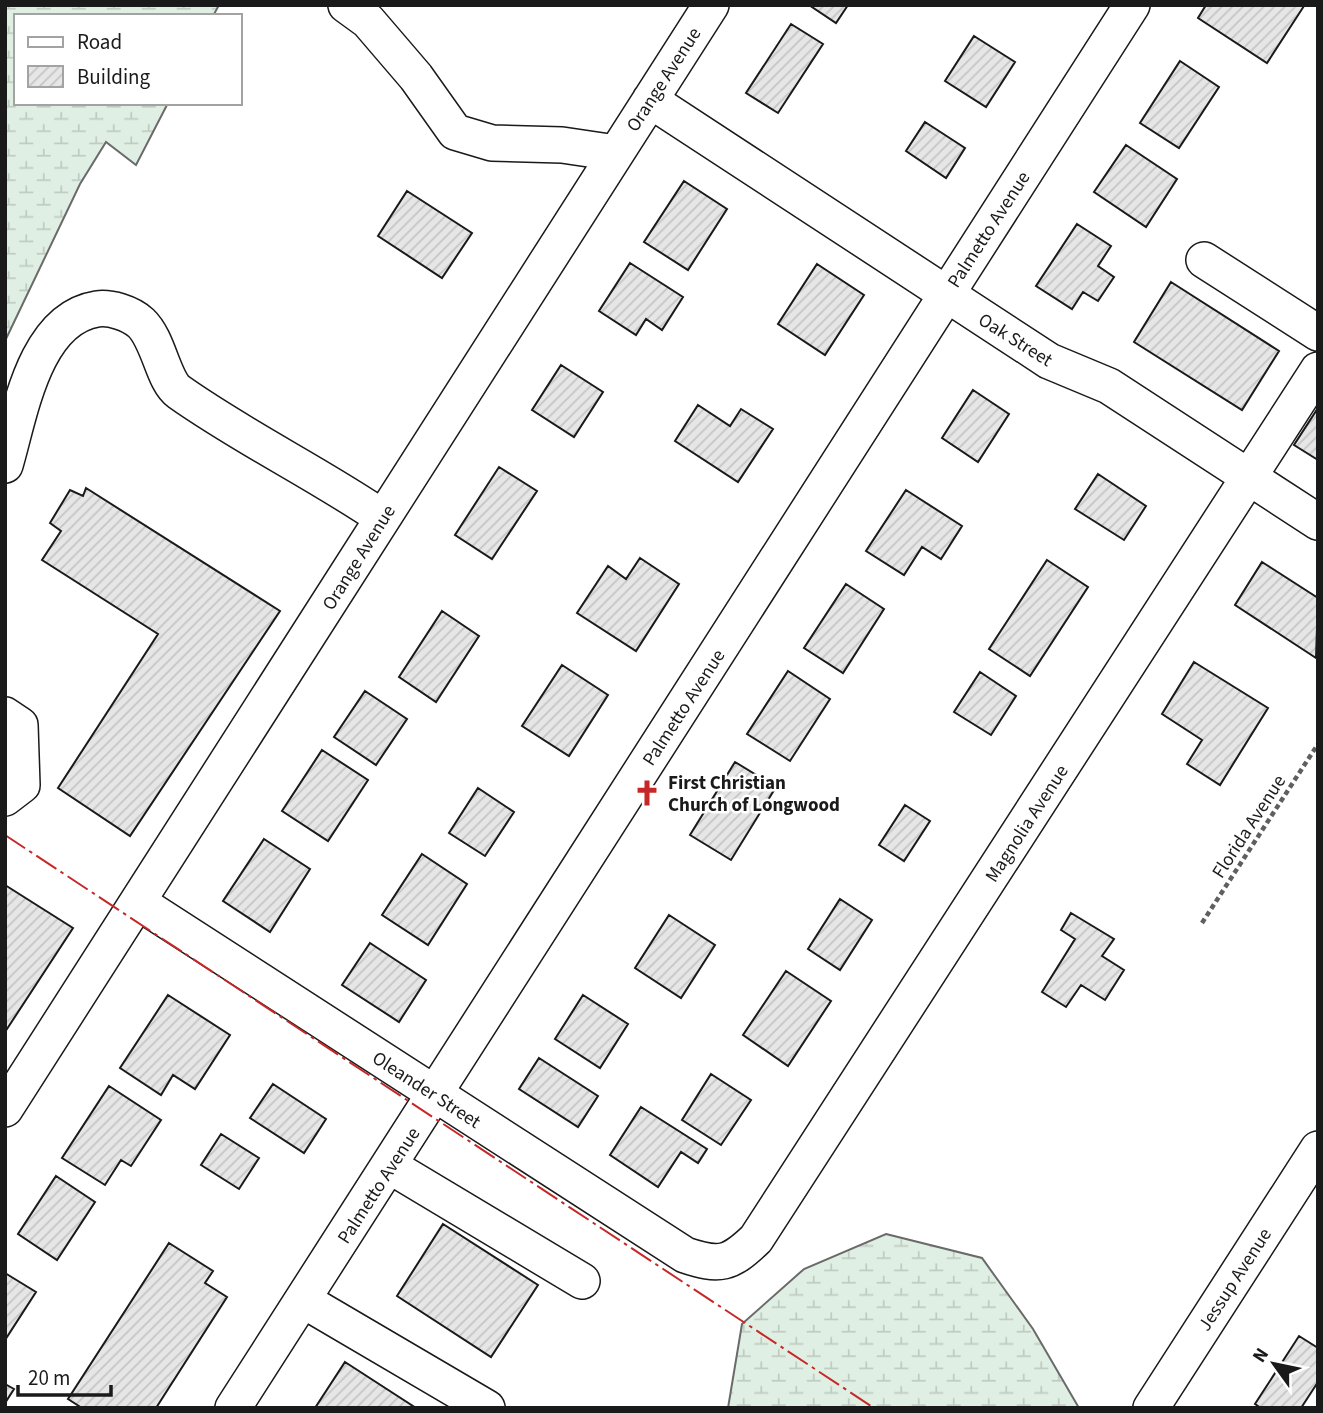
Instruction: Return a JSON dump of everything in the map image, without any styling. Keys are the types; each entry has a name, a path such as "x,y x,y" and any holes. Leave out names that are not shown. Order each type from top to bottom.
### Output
{"street":[{"path":"346,5 376,31 416,77 455,132 492,143 562,145 616,153"},
{"name":"Orange Avenue","path":"5,1109 710,5"},
{"name":"Palmetto Avenue","path":"233,1408 1132,5"},
{"name":"Oak Street","path":"650,100 1049,361 1109,386 1318,522"},
{"path":"1205,260 1318,333"},
{"path":"5,465 36,361 64,321 89,310 109,307 140,322 156,342 175,390 334,485 383,518"},
{"name":"Magnolia Avenue","path":"722,1263 738,1256 756,1239 1318,370"},
{"path":"5,715 20,725 22,785 5,797"},
{"name":"Oleander Street","path":"138,902 685,1255 706,1262 722,1263"},
{"name":"Jessup Avenue","path":"1151,1408 1318,1149"},
{"path":"390,1166 582,1280"},
{"path":"303,1300 487,1408"}],"path":[{"name":"Florida Avenue","path":"1202,923 1318,744"}],"green space":[{"path":"5,5 219,5 214,14 14,14 14,105 167,105 136,165 106,142 80,184 5,341"},
{"path":"886,1234 982,1258 1033,1329 1079,1408 728,1408 742,1324 804,1269"}],"building":[{"path":"809,5 848,5 836,23"},
{"path":"1206,5 1304,6 1267,63 1198,18"},
{"path":"791,24 823,44 778,113 746,93"},
{"path":"974,36 1015,62 986,107 945,81"},
{"path":"1180,61 1219,87 1179,148 1140,123"},
{"path":"925,122 965,148 946,178 906,151"},
{"path":"1126,145 1177,179 1146,227 1094,192"},
{"path":"684,181 727,209 688,270 644,242"},
{"path":"407,191 472,233 442,278 378,236"},
{"path":"1077,224 1111,246 1098,266 1114,277 1098,301 1083,292 1072,309 1036,286"},
{"path":"630,263 683,297 662,330 646,319 636,335 599,311"},
{"path":"817,264 864,295 825,355 778,324"},
{"path":"1171,282 1279,351 1242,410 1134,342"},
{"path":"561,365 603,392 574,437 532,410"},
{"path":"973,390 1009,414 978,462 942,438"},
{"path":"698,405 730,426 741,409 773,429 738,482 675,441"},
{"path":"1318,408 1318,460 1294,445"},
{"path":"499,467 537,491 492,559 455,535"},
{"path":"1098,474 1146,506 1124,540 1075,509"},
{"path":"86,488 280,611 130,836 58,788 158,634 42,560 61,531 50,523 70,490 83,496"},
{"path":"906,490 962,526 941,559 922,547 904,575 866,551"},
{"path":"640,558 679,584 636,651 577,613 608,566 626,579"},
{"path":"1047,560 1088,587 1030,676 989,649"},
{"path":"1262,562 1318,598 1316,658 1235,605"},
{"path":"846,584 884,609 843,673 804,648"},
{"path":"442,611 479,636 436,702 399,677"},
{"path":"1194,662 1268,708 1220,785 1187,764 1202,740 1162,714"},
{"path":"562,665 608,695 569,756 522,726"},
{"path":"788,671 830,699 790,761 747,734"},
{"path":"980,672 1016,696 991,735 954,712"},
{"path":"365,691 407,719 376,765 334,737"},
{"path":"322,750 368,780 328,841 282,811"},
{"path":"735,762 776,787 731,860 690,835"},
{"path":"478,788 514,812 485,856 449,833"},
{"path":"905,805 930,821 904,861 879,845"},
{"path":"264,839 310,869 270,932 223,901"},
{"path":"422,854 467,884 428,945 382,915"},
{"path":"5,885 73,928 5,1032"},
{"path":"840,899 872,920 840,970 808,949"},
{"path":"1071,913 1114,939 1102,956 1124,970 1105,1000 1081,985 1066,1007 1042,992 1075,939 1061,930"},
{"path":"669,915 715,945 681,998 635,968"},
{"path":"370,943 426,980 399,1022 342,985"},
{"path":"786,971 831,1001 788,1066 743,1035"},
{"path":"168,995 230,1035 195,1089 173,1075 161,1095 120,1068"},
{"path":"583,995 628,1024 600,1068 555,1039"},
{"path":"539,1058 598,1096 578,1127 519,1089"},
{"path":"711,1074 751,1100 721,1145 682,1120"},
{"path":"273,1084 326,1119 304,1153 250,1118"},
{"path":"109,1086 161,1120 131,1166 121,1160 105,1185 62,1158"},
{"path":"641,1107 707,1149 698,1163 681,1152 658,1187 610,1155"},
{"path":"221,1134 259,1158 239,1189 201,1165"},
{"path":"56,1176 95,1202 57,1260 18,1234"},
{"path":"443,1224 538,1285 491,1357 397,1296"},
{"path":"169,1243 213,1271 205,1283 227,1297 156,1408 82,1408 68,1399"},
{"path":"5,1273 36,1292 5,1340"},
{"path":"1299,1336 1318,1348 1318,1382 1301,1408 1261,1408 1255,1404"},
{"path":"345,1362 416,1408 315,1408"},
{"path":"5,1384 14,1389 5,1403"}],"power":[{"path":"5,835 874,1408"}],"place":[{"name":"First Christian Church of Longwood","path":"647,793"}]}
